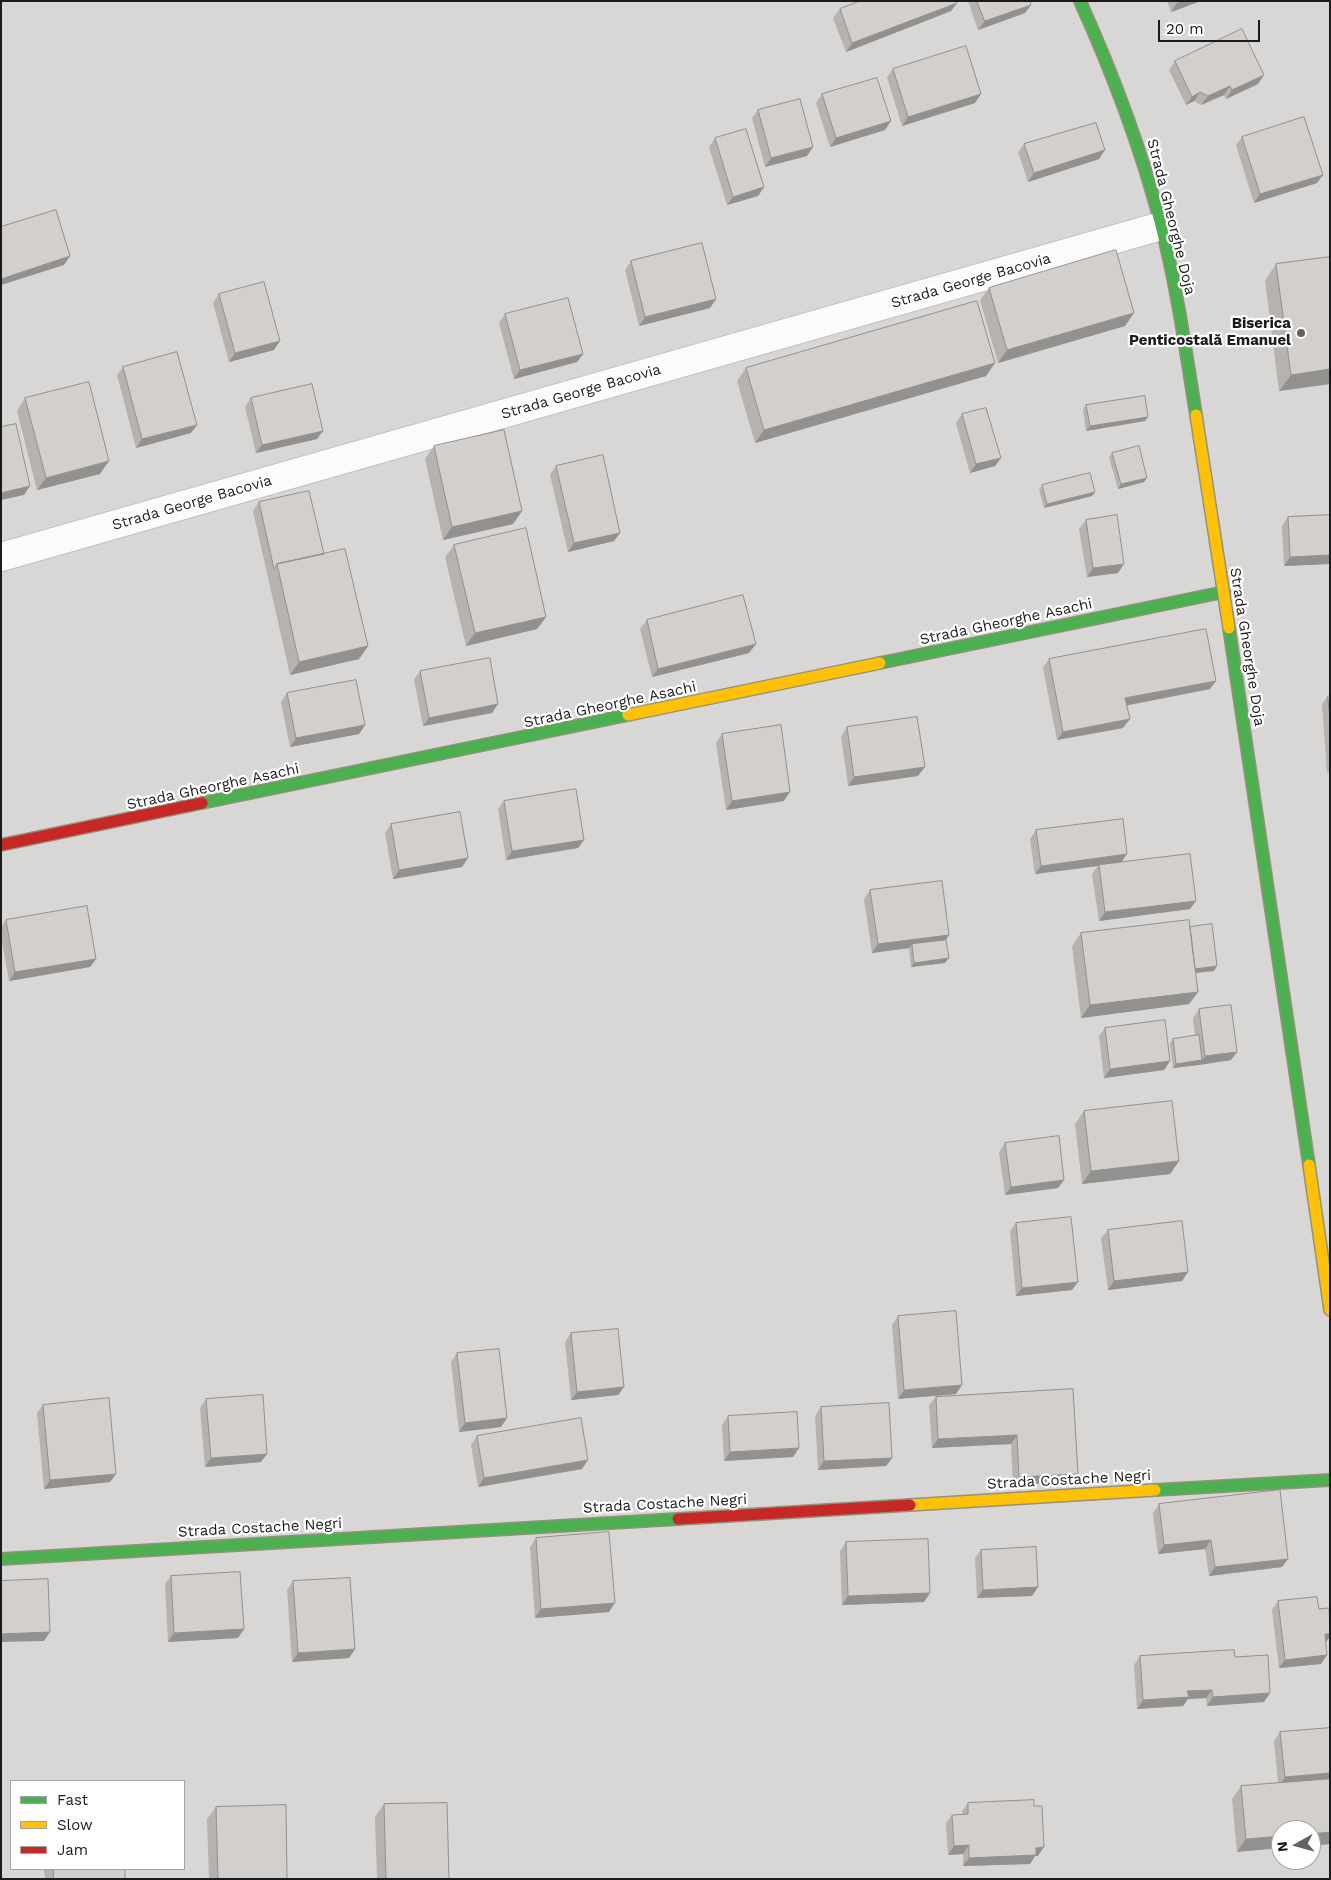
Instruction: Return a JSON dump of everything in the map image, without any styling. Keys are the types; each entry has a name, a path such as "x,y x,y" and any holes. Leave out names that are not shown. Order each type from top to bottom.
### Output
{"street":[{"name":"Strada Gheorghe Doja","path":"1080,1 1099,43 1134,134 1161,226 1181,319 1224,592 1330,1310"},
{"name":"Strada George Bacovia","path":"1,557 1161,226"},
{"name":"Strada Gheorghe Asachi","path":"1,845 1224,592"},
{"name":"Strada Costache Negri","path":"1,1559 1330,1480"}],"shaded area":[{"path":"1,1 1330,1 1330,1879 1,1879"}],"building":[{"path":"860,1 956,1 957,3 852,43 840,9"},
{"path":"977,1 1030,1 1031,5 985,21"},
{"path":"1242,29 1264,75 1232,90 1230,86 1208,96 1200,92 1192,97 1175,61"},
{"path":"966,46 981,94 908,117 893,69"},
{"path":"877,78 891,121 836,138 822,94"},
{"path":"800,99 813,147 771,158 758,110"},
{"path":"1304,117 1323,175 1260,194 1242,137"},
{"path":"1096,123 1105,150 1034,173 1024,144"},
{"path":"746,129 764,187 733,197 715,138"},
{"path":"56,210 70,256 1,279 1,227"},
{"path":"702,243 716,299 645,317 631,261"},
{"path":"1116,250 1134,313 1007,350 989,288"},
{"name":"Biserica Penticostală Emanuel","path":"1330,257 1330,369 1291,375 1276,264"},
{"path":"264,282 280,341 235,353 219,294"},
{"path":"568,298 583,354 520,370 505,314"},
{"path":"977,301 995,363 764,430 746,368"},
{"path":"177,352 197,425 142,439 123,367"},
{"path":"89,382 109,461 46,478 25,398"},
{"path":"312,384 323,431 262,445 251,398"},
{"path":"1145,396 1148,417 1090,426 1086,405"},
{"path":"986,408 1001,458 976,464 962,414"},
{"path":"16,424 30,486 1,493 1,427"},
{"path":"504,430 522,511 452,527 434,446"},
{"path":"1139,446 1147,478 1121,484 1112,453"},
{"path":"603,455 620,533 574,543 556,466"},
{"path":"1090,473 1095,492 1047,504 1042,485"},
{"path":"309,491 324,554 277,564 274,569 259,502"},
{"path":"1117,515 1124,564 1093,568 1086,520"},
{"path":"1330,515 1330,555 1290,557 1288,517"},
{"path":"526,528 546,617 475,633 454,545"},
{"path":"345,549 368,646 299,662 277,564"},
{"path":"743,595 756,644 658,669 647,620"},
{"path":"1206,629 1216,681 1125,698 1130,719 1063,732 1049,659"},
{"path":"490,658 498,704 429,718 420,671"},
{"path":"356,680 365,725 296,738 287,693"},
{"path":"1328,696 1330,696 1330,719"},
{"path":"917,717 925,767 854,777 847,727"},
{"path":"781,725 790,792 732,801 722,734"},
{"path":"576,789 584,840 512,851 504,801"},
{"path":"460,812 468,858 399,870 391,824"},
{"path":"1123,819 1127,854 1041,866 1036,830"},
{"path":"1190,854 1196,901 1105,912 1099,865"},
{"path":"942,881 949,935 878,944 870,890"},
{"path":"87,906 96,959 15,972 6,920"},
{"path":"1189,920 1198,992 1090,1005 1081,933"},
{"path":"1212,924 1217,966 1195,969 1190,927"},
{"path":"946,940 949,958 914,963 912,944"},
{"path":"1231,1005 1237,1052 1205,1056 1199,1009"},
{"path":"1165,1020 1170,1061 1110,1069 1105,1028"},
{"path":"1199,1035 1202,1060 1176,1064 1173,1039"},
{"path":"1172,1101 1179,1161 1091,1171 1084,1111"},
{"path":"1059,1136 1064,1180 1011,1187 1005,1143"},
{"path":"1071,1217 1078,1282 1022,1288 1016,1223"},
{"path":"1182,1221 1188,1272 1114,1281 1108,1230"},
{"path":"956,1311 962,1385 904,1390 898,1316"},
{"path":"618,1329 624,1387 577,1392 571,1333"},
{"path":"499,1349 507,1418 465,1423 457,1353"},
{"path":"1073,1389 1078,1474 1019,1477 1017,1435 938,1439 936,1397"},
{"path":"263,1395 267,1454 211,1458 206,1399"},
{"path":"109,1398 116,1474 50,1480 43,1405"},
{"path":"889,1403 892,1458 824,1461 821,1407"},
{"path":"797,1412 799,1448 730,1452 728,1416"},
{"path":"581,1418 588,1460 484,1478 477,1436"},
{"path":"1280,1490 1288,1559 1215,1567 1211,1540 1164,1545 1159,1504"},
{"path":"609,1532 615,1603 541,1609 536,1538"},
{"path":"928,1539 930,1593 848,1596 846,1542"},
{"path":"1036,1547 1038,1587 983,1590 981,1550"},
{"path":"240,1572 244,1629 174,1633 171,1576"},
{"path":"350,1578 355,1649 298,1653 293,1581"},
{"path":"48,1579 50,1632 1,1634 1,1581"},
{"path":"1317,1597 1319,1609 1329,1608 1330,1634 1325,1634 1327,1655 1285,1660 1278,1601"},
{"path":"1234,1650 1235,1657 1268,1655 1270,1693 1213,1697 1212,1690 1187,1691 1189,1697 1143,1700 1140,1656"},
{"path":"1330,1728 1330,1773 1285,1777 1280,1732"},
{"path":"1330,1779 1330,1832 1321,1833 1321,1820 1271,1820 1271,1837 1246,1839 1241,1786"},
{"path":"1034,1800 1034,1806 1042,1806 1044,1847 1036,1848 1036,1855 969,1858 969,1845 954,1846 952,1815 968,1814 968,1803"},
{"path":"447,1803 449,1879 386,1879 384,1804"},
{"path":"286,1805 287,1879 218,1879 216,1807"},
{"path":"54,1870 125,1870 125,1879 54,1879"}],"traffic: fast":[{"path":"1080,1 1104,56 1125,112 1153,196 1172,272 1196,415"},
{"path":"880,663 1224,592"},
{"path":"1229,628 1309,1165"},
{"path":"202,803 628,715"},
{"path":"1155,1490 1330,1480"},
{"path":"1,1559 678,1519"}],"traffic: slow":[{"path":"1196,415 1229,628"},
{"path":"628,715 880,663"},
{"path":"1309,1165 1330,1310"},
{"path":"910,1505 1155,1490"}],"traffic: jam":[{"path":"1,845 202,803"},
{"path":"678,1519 910,1505"}],"place":[{"name":"Biserica Penticostală Emanuel","path":"1301,333"}]}
